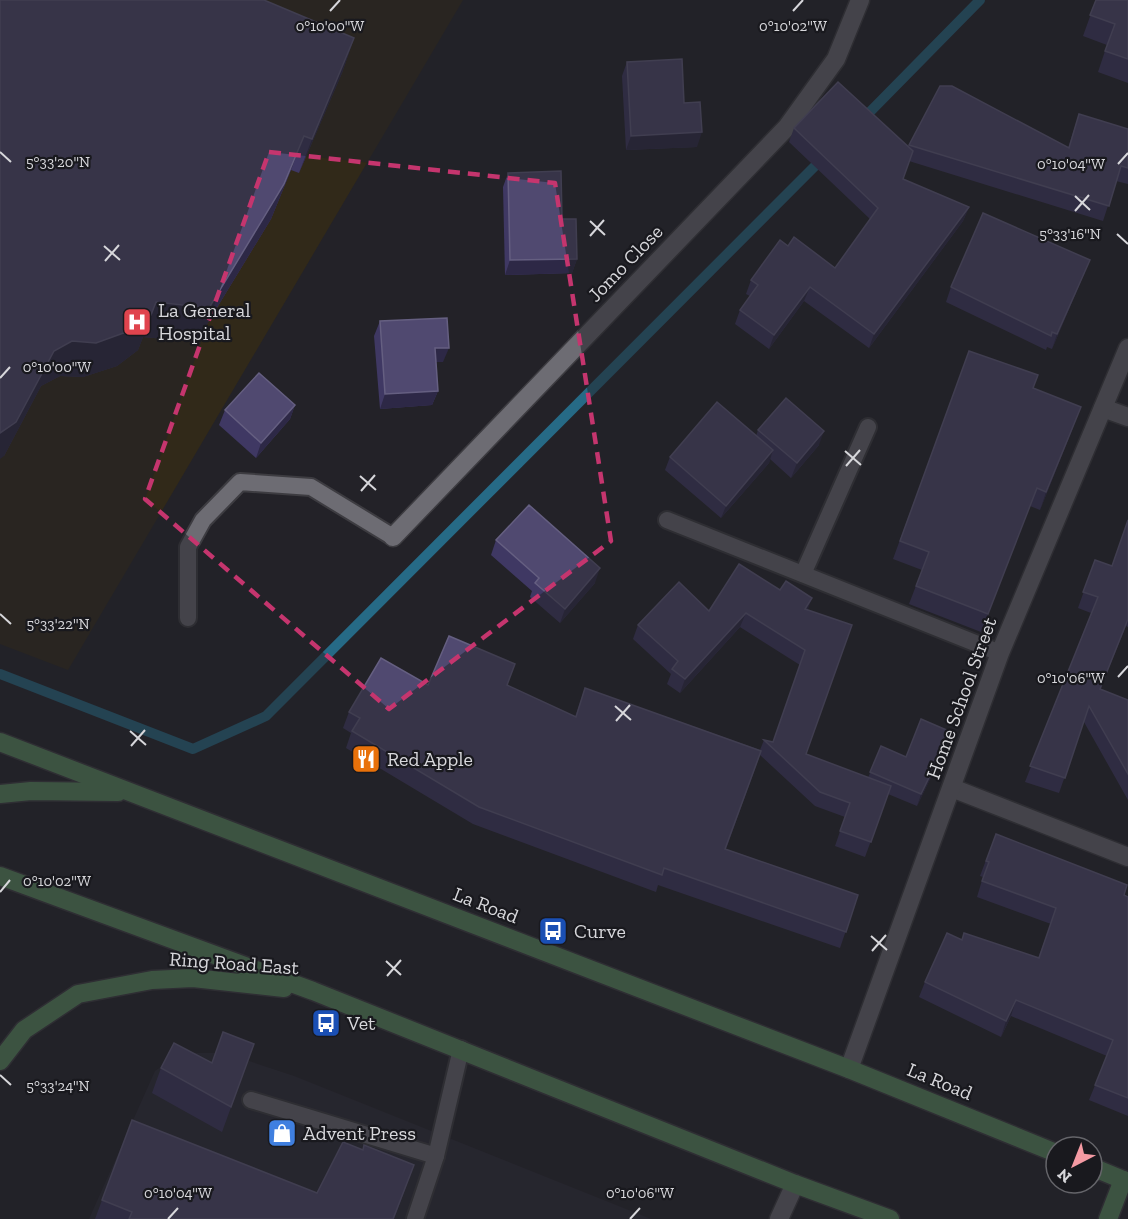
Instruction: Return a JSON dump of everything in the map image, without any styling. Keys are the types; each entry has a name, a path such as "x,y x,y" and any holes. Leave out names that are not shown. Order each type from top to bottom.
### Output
{"main road":[{"name":"La Road","path":"0,742 849,1069 1044,1148"},
{"path":"0,794 32,791 131,793"},
{"path":"0,876 313,991 795,1184 890,1219"},
{"name":"Ring Road East","path":"0,1060 24,1030 78,994 152,980 193,978 313,991"},
{"path":"1104,1172 1125,1181 1108,1219"}],"street":[{"name":"Jomo Close","path":"393,537 787,127 836,59 860,0"},
{"name":"Home School Street","path":"849,1069 1000,653 1128,348"},
{"path":"1103,408 1128,417"},
{"path":"952,788 1128,857"},
{"path":"780,1219 795,1184"}],"lane":[{"path":"803,574 868,427"},
{"path":"188,618 188,547 203,520 240,482 311,486 393,537"},
{"path":"667,520 1000,653"},
{"path":"415,1219 436,1156 461,1049"},
{"path":"251,1100 436,1156"}],"highlighted area":[{"path":"269,152 555,183 611,541 389,709 145,499"}],"shaded area":[{"name":"La General Hospital","path":"0,0 463,0 68,670 0,644"},
{"name":"Advent Press","path":"181,1053 225,1053 294,1076 651,1219 89,1219 155,1071"}],"building":[{"path":"0,0 264,0 354,38 312,139 304,136 284,184 209,308 156,302 151,315 129,331 96,343 72,341 54,351 16,422 0,433"},
{"path":"1096,0 1128,0 1128,59 1105,51 1115,24 1090,15"},
{"path":"682,59 684,103 700,102 702,132 631,136 627,62"},
{"path":"838,82 913,151 903,179 969,207 874,334 810,287 774,335 740,310 758,285 751,280 780,240 788,246 794,237 835,268 878,208 794,128"},
{"path":"940,86 952,86 1069,148 1079,114 1128,129 1128,168 1121,166 1109,206 909,145"},
{"path":"561,171 562,219 576,219 577,259 510,260 508,173"},
{"path":"983,213 1090,260 1057,334 1052,332 1051,336 951,287"},
{"path":"447,318 449,348 435,348 438,391 385,394 380,321"},
{"path":"969,351 1038,375 1033,388 1081,407 1046,492 1037,488 988,614 916,586 929,552 900,541"},
{"path":"259,373 295,405 261,443 225,410"},
{"path":"786,398 824,431 797,463 758,430"},
{"path":"717,402 773,450 726,506 670,457"},
{"path":"529,505 600,568 565,609 535,583 539,578 496,540"},
{"path":"1128,520 1128,619 1100,689 1128,700 1128,774 1089,706 1065,778 1030,766 1098,597 1083,592 1095,560 1112,566"},
{"path":"739,564 780,590 786,581 812,598 805,609 852,625 806,754 891,786 871,842 840,831 850,803 820,792 764,740 773,742 805,650 746,613 685,679 672,669 678,661 638,625 679,582 709,611"},
{"path":"449,636 515,664 507,685 576,717 585,688 761,751 725,849 858,895 846,932 664,868 662,875 479,807 352,731 360,718 349,712 381,658 428,685"},
{"path":"921,719 951,732 921,794 870,772 881,746 906,757"},
{"path":"996,834 1127,885 1124,895 1128,897 1128,1098 1095,1085 1113,1040 1016,1000 1006,1021 925,982 947,933 962,940 964,933 1039,958 1056,908 982,881 989,862 986,861"},
{"path":"223,1032 254,1044 231,1107 161,1068 174,1043 212,1063"},
{"path":"132,1120 317,1193 343,1142 363,1150 364,1145 414,1165 393,1219 129,1219 132,1212 102,1200"}],"waterway":[{"path":"861,121 980,0"},
{"path":"0,674 193,749 266,716 824,157"}],"place":[{"name":"La General Hospital","path":"137,322"},
{"name":"Red Apple","path":"366,759"},
{"name":"Curve","path":"553,931"},
{"name":"Vet","path":"326,1023"},
{"name":"Advent Press","path":"282,1133"}]}
